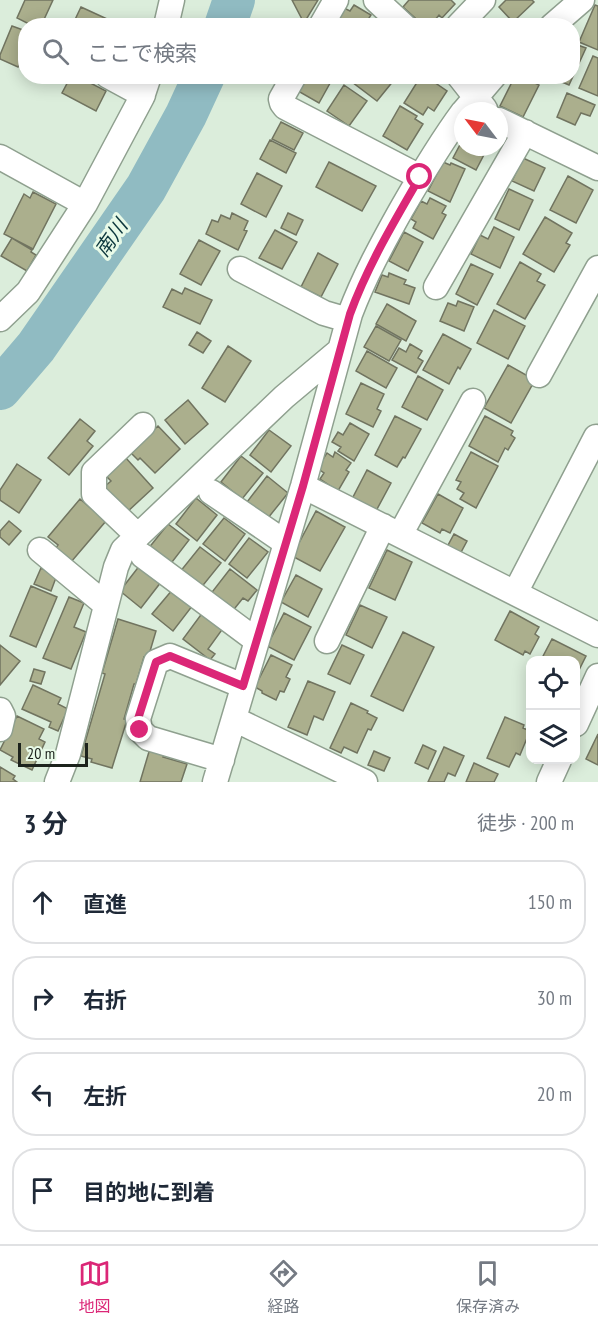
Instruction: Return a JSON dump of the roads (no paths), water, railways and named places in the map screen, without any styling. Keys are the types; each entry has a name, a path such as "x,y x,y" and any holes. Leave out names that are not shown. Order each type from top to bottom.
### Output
{"street":[{"path":"168,18 172,0"},
{"path":"326,18 336,0"},
{"path":"376,0 395,18"},
{"path":"466,18 483,0"},
{"path":"561,18 582,0"},
{"path":"289,84 281,99 285,107 420,177"},
{"path":"462,84 470,102"},
{"path":"476,102 488,84"},
{"path":"0,319 28,292 85,204 146,86"},
{"path":"508,124 598,168"},
{"path":"243,686 170,656 156,662 138,719 140,730 148,738 218,771 303,486 348,320 365,275 420,177 454,132"},
{"path":"436,287 525,132"},
{"path":"0,157 85,204"},
{"path":"539,375 598,268"},
{"path":"240,269 324,313 348,320"},
{"path":"57,782 68,754 116,567 123,550 140,546 284,398 340,350"},
{"path":"327,641 473,401"},
{"path":"143,425 94,472 94,494 140,546 257,641"},
{"path":"514,593 596,437"},
{"path":"303,486 598,635"},
{"path":"211,492 286,543"},
{"path":"40,550 106,605"},
{"path":"580,715 598,676"},
{"path":"0,710 3,716 0,729"},
{"path":"234,719 365,782"},
{"path":"549,782 557,764"}],"waterway":[{"name":"南川","path":"228,18 234,0"},
{"name":"南川","path":"0,389 36,347 146,188 200,84"}]}
